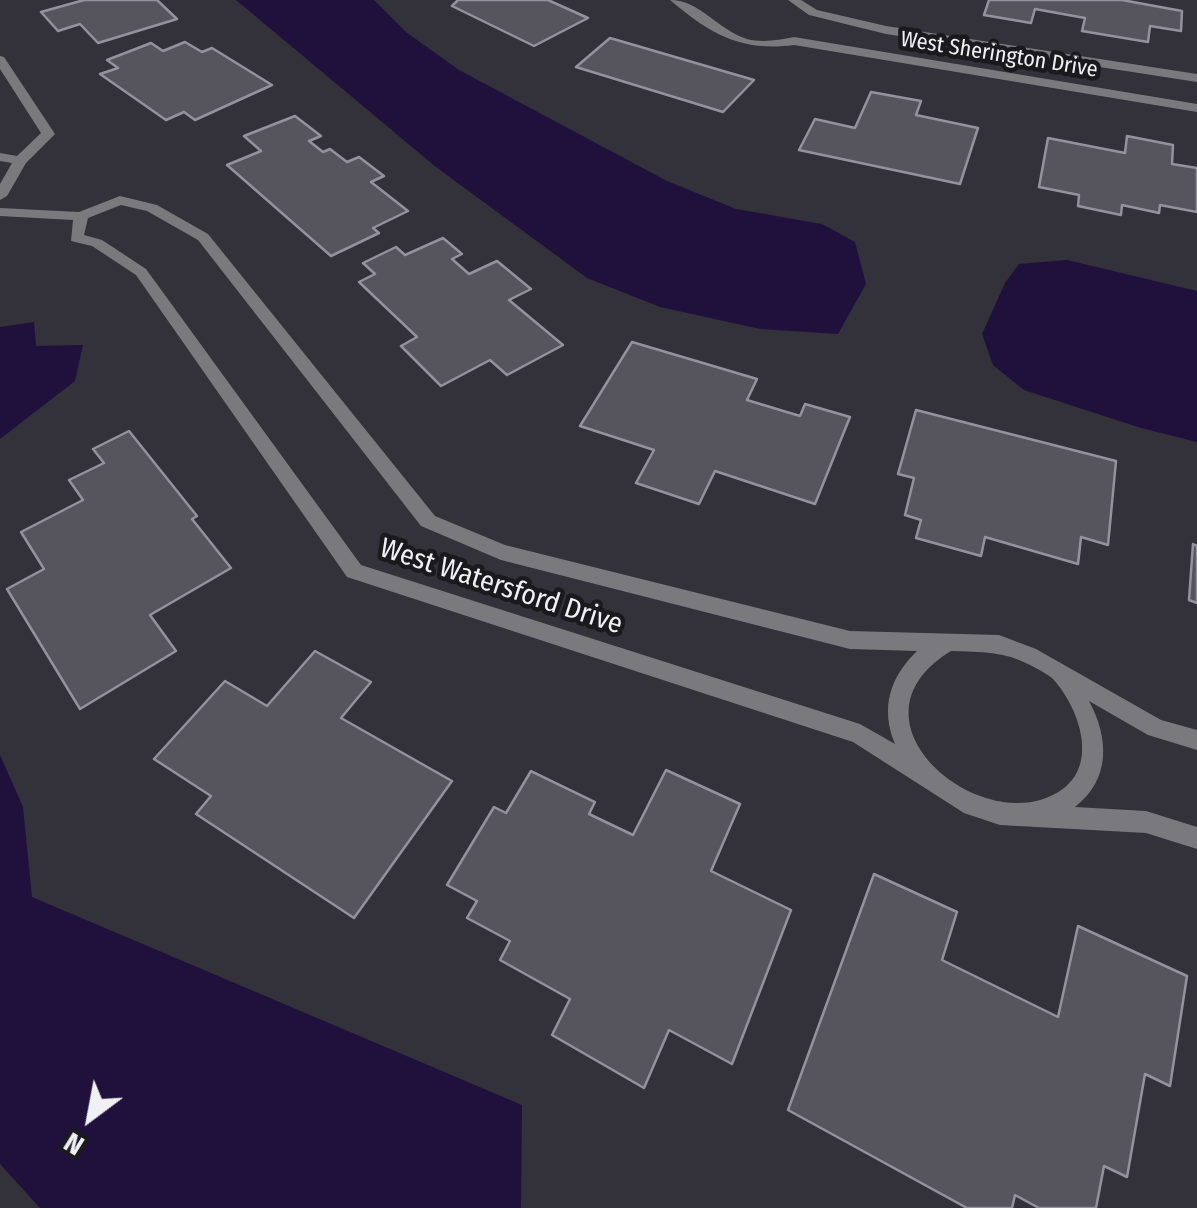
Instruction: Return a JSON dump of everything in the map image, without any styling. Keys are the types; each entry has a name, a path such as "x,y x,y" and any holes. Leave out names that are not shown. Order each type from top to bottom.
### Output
{"street":[{"name":"West Sherington Drive","path":"676,0 708,13 718,33 732,39 763,45 794,41 1197,108"},
{"name":"West Sherington Drive","path":"794,0 813,14 886,30 1197,78"},
{"path":"794,41 814,29 813,14"},
{"path":"0,60 48,134 20,161 0,196"},
{"path":"0,158 20,161"},
{"name":"West Watersford Drive","path":"0,212 81,216 120,200 152,208 203,237 428,521 502,552 850,640 946,644 971,640 999,644 1029,655 1156,728 1197,740"},
{"name":"West Watersford Drive","path":"81,216 76,238 98,243 141,272 354,570 860,734 945,790 1000,814 1146,822 1197,838"},
{"name":"West Watersford Drive","path":"945,790 921,769 905,744 897,718 898,693 907,671 924,654 946,644"},
{"name":"West Watersford Drive","path":"1028,814 1056,807 1078,793 1091,771 1096,747 1090,720 1076,695 1056,672"}],"shaded area":[{"path":"236,0 374,0 406,32 459,70 667,181 736,209 822,224 855,242 866,284 838,334 760,329 660,307 587,278 436,167"},
{"path":"1067,260 1197,291 1197,442 1024,390 993,365 982,334 1005,283 1019,264"},
{"path":"34,322 36,346 83,345 75,381 0,439 0,327"},
{"path":"0,755 23,807 32,897 522,1105 521,1208 40,1208 0,1164"}],"building":[{"path":"84,0 157,0 177,19 98,43 80,24 58,31 41,12"},
{"path":"458,0 548,0 588,18 534,46 452,6"},
{"path":"989,0 1122,0 1182,11 1181,31 1150,26 1148,42 1082,31 1085,18 1035,9 1031,23 984,15"},
{"path":"610,38 754,80 723,112 576,67"},
{"path":"185,42 202,52 212,48 272,85 195,120 184,112 166,120 100,74 118,68 107,60 151,43 163,51"},
{"path":"871,92 921,101 916,115 978,128 960,184 799,150 815,119 855,128"},
{"path":"295,116 321,136 309,141 323,152 330,149 347,162 359,157 384,176 371,182 408,211 373,228 379,233 331,256 227,165 261,151 244,136"},
{"path":"1127,136 1173,145 1172,164 1197,168 1197,212 1160,205 1159,213 1122,205 1121,215 1078,206 1079,195 1039,187 1048,138 1125,153"},
{"path":"443,238 462,254 452,259 469,274 497,261 531,289 509,300 563,345 507,375 490,360 441,386 401,346 417,337 359,282 375,274 363,263 396,247 405,255"},
{"path":"632,342 757,379 747,400 800,416 805,404 850,417 815,504 715,471 699,504 636,483 654,450 580,426"},
{"path":"916,410 1116,461 1108,545 1081,537 1078,564 985,537 981,556 916,538 921,520 905,515 914,478 898,474"},
{"path":"129,431 197,516 192,519 231,568 150,615 176,651 80,709 7,589 44,569 21,532 83,500 69,480 104,463 93,449"},
{"path":"1193,544 1197,546 1197,603 1189,600"},
{"path":"315,651 371,682 341,718 452,781 354,918 196,814 211,796 154,759 225,681 267,706"},
{"path":"666,770 740,804 711,871 791,910 732,1064 669,1030 644,1088 552,1035 570,999 500,960 510,941 467,918 477,901 447,885 494,807 506,813 531,771 595,802 589,814 633,835"},
{"path":"874,874 957,912 942,960 1058,1017 1078,926 1187,976 1170,1086 1145,1074 1127,1177 1104,1166 1096,1208 1039,1208 1015,1195 1012,1208 967,1208 788,1110"}]}
